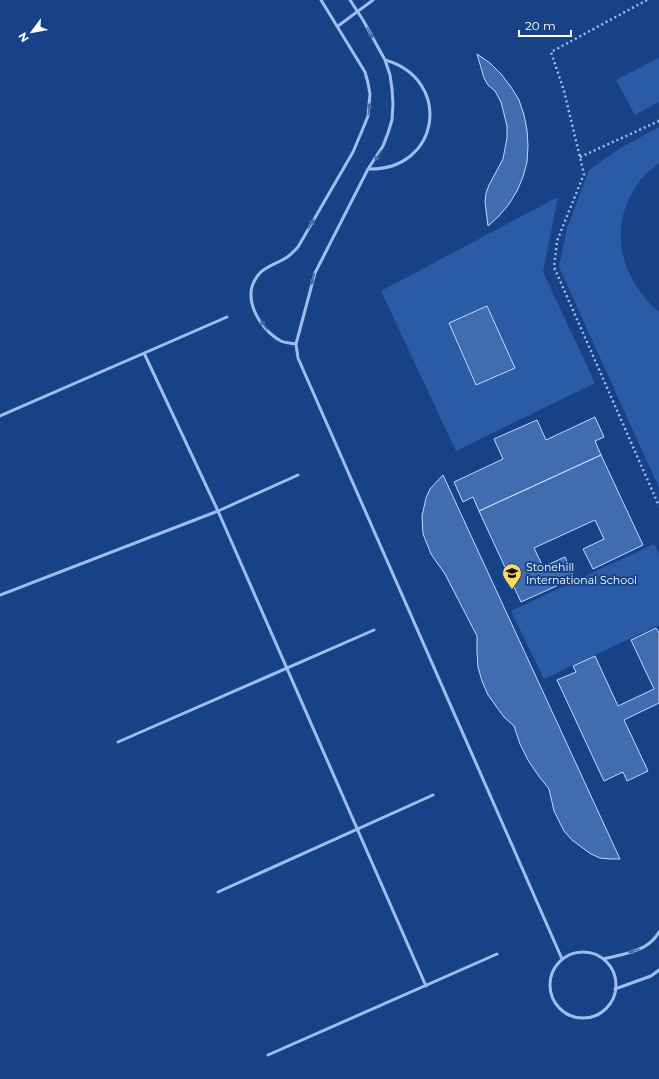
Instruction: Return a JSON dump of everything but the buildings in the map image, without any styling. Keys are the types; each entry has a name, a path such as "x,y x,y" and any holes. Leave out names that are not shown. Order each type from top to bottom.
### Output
{"lane":[{"path":"296,344 282,341 267,330 257,316 251,299 252,288 260,274 273,264 285,259 298,247 353,152 368,116 370,94 365,72 321,0"},
{"path":"350,0 385,60 390,75 392,89 392,120 383,146 368,169 315,273 296,344 298,358 562,959"},
{"path":"338,26 373,0"},
{"path":"368,169 380,170 392,167 402,163 412,156 420,147 429,126 429,104 426,93 420,84 405,68 385,60"},
{"path":"0,416 227,317"},
{"path":"144,353 218,511 426,986"},
{"path":"0,595 218,511 298,475"},
{"path":"118,742 374,630"},
{"path":"218,892 433,795"},
{"path":"603,959 640,949 650,943 659,932"},
{"path":"582,952 593,954 603,959 611,967 615,978 616,989 612,1000 606,1008 597,1015 586,1018 575,1018 557,1007 552,998 550,976 562,959 571,954 582,952"},
{"path":"268,1055 497,954"},
{"path":"616,989 651,976 659,970"}],"path":[{"path":"647,0 551,52 564,92 584,174 558,241 554,267 659,506"},
{"path":"580,157 659,121"}],"shaded area":[{"path":"659,58 659,102 635,115 616,80"},
{"path":"659,127 659,163 650,170 637,185 628,201 622,218 621,236 622,253 627,269 635,285 659,312 659,488 559,267 567,228 589,170 619,149"},
{"path":"558,197 543,272 595,383 456,451 381,291"},
{"path":"654,544 659,553 659,625 544,679 511,611"}],"place":[{"name":"Stonehill International School","path":"512,590"}]}
